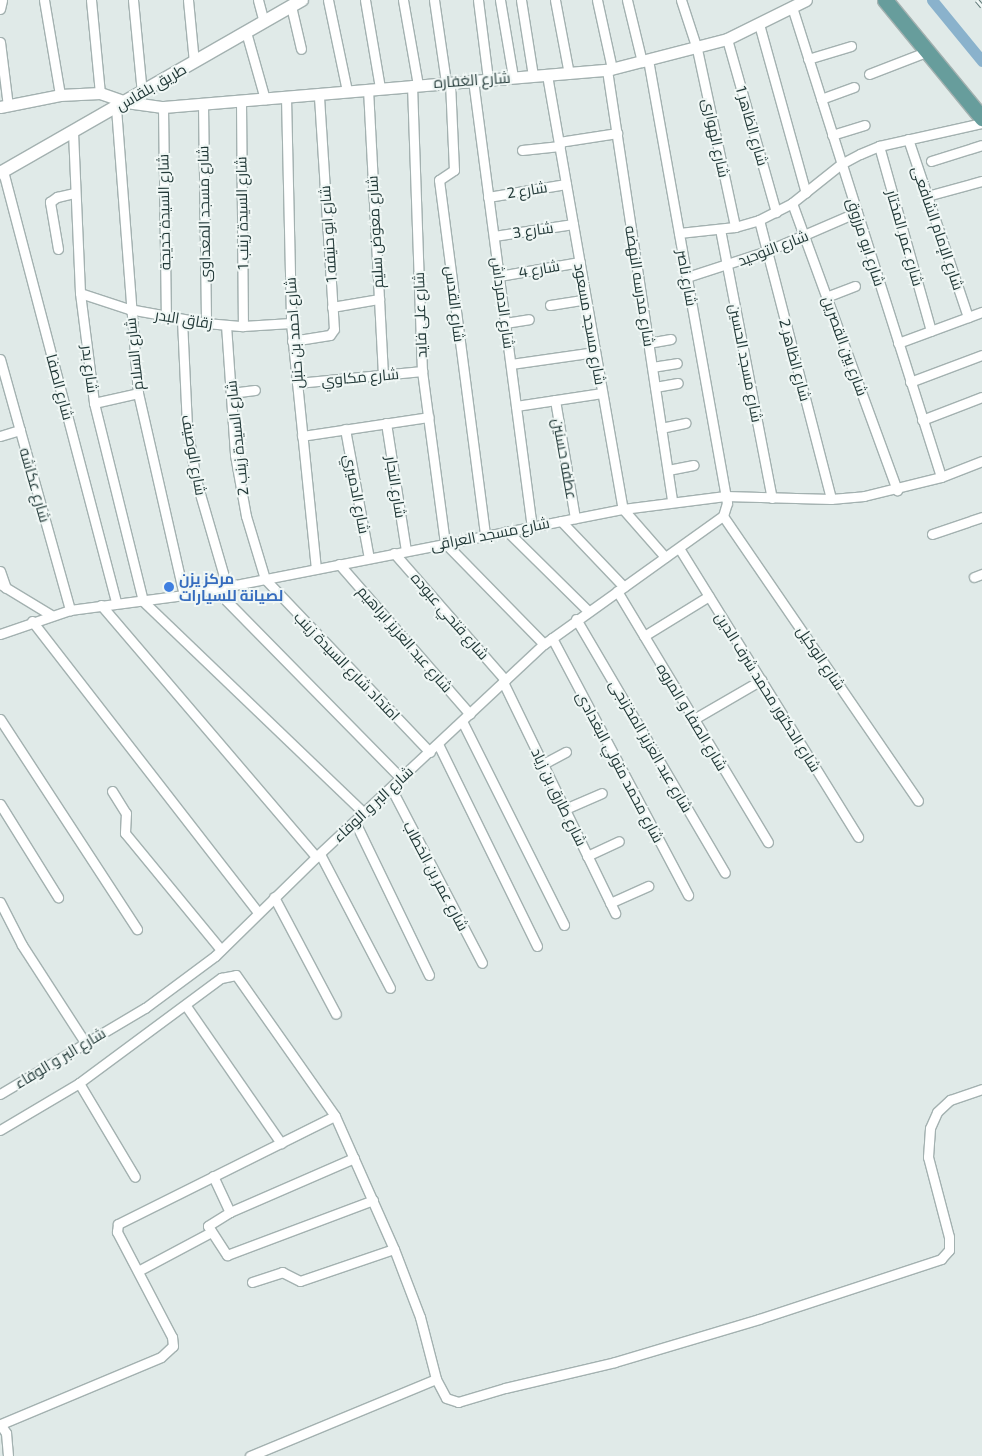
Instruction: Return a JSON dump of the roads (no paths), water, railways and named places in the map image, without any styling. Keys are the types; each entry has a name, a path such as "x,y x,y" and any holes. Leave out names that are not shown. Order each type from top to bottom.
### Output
{"main road":[{"path":"875,0 904,26"},
{"path":"885,0 904,26 982,118"},
{"name":"طريق بلقاس","path":"2,172 296,3"}],"street":[{"path":"0,9 2,0"},
{"path":"44,0 60,96"},
{"path":"0,42 4,106 60,96 100,93 91,0"},
{"path":"133,0 142,93"},
{"path":"188,0 194,62"},
{"path":"258,0 264,22"},
{"path":"328,0 347,91"},
{"path":"365,0 380,88"},
{"name":"شارع على فايد","path":"403,0 415,85 422,371 445,543"},
{"path":"434,0 448,82"},
{"path":"478,0 488,79"},
{"path":"500,0 513,77"},
{"path":"521,0 533,76"},
{"path":"555,0 569,74"},
{"name":"شارع مدرسه النهضه","path":"597,0 610,69 617,133 672,501"},
{"name":"شارع ناصر","path":"627,0 645,61 679,233 726,496"},
{"name":"شارع الهوارى","path":"681,0 697,49 735,227"},
{"name":"شارع الغفاره","path":"100,93 121,105 163,107 448,82 569,74 610,69 697,49 727,39 806,0"},
{"path":"296,3 301,49"},
{"name":"شارع ابو مرزوق","path":"792,7 940,477"},
{"path":"759,24 806,193"},
{"path":"246,32 265,99"},
{"name":"شارع الظاهر 1","path":"727,39 776,212"},
{"path":"808,59 851,46"},
{"path":"869,74 926,52"},
{"name":"شارع مسجد مسعود","path":"547,75 623,509"},
{"name":"شارع الدمرداش","path":"473,80 532,526"},
{"name":"شارع القدس","path":"448,82 454,170 439,180 485,535"},
{"path":"821,99 854,88"},
{"name":"شارع معوض سليم","path":"368,89 383,375"},
{"name":"شارع ابو حنيفه 1","path":"292,341 330,335 334,329 318,94"},
{"name":"شارع احمد بن حنبل","path":"286,97 290,323 316,569"},
{"name":"شارع السيدة زينب 1","path":"241,101 243,326"},
{"name":"شارع مسجد المعداوى","path":"203,104 206,323"},
{"name":"شارع السلام","path":"121,105 129,309 138,393 184,595"},
{"name":"شارع السيدة خديجة","path":"163,107 166,317"},
{"path":"679,233 735,227 759,220 792,203 842,164 879,146 982,123"},
{"path":"832,135 864,125"},
{"name":"شارع بدر","path":"73,132 80,293 94,403 143,601"},
{"path":"522,150 617,133"},
{"name":"شارع الإمام الشافعى","path":"908,139 968,317"},
{"path":"931,161 982,145"},
{"name":"شارع عمر المختار","path":"879,146 931,331"},
{"name":"شارع الصفا","path":"2,172 116,602"},
{"path":"927,196 982,181"},
{"name":"شارع 2","path":"488,196 566,184"},
{"path":"58,249 50,202 57,197 75,194"},
{"name":"شارع بين القصرين","path":"792,203 897,490"},
{"name":"شارع التوحيد","path":"687,277 727,266 767,251 857,212"},
{"name":"شارع الظاهر 2","path":"759,220 831,500"},
{"name":"شارع 3","path":"494,236 573,224"},
{"name":"شارع مسجد الحسين","path":"720,228 772,498"},
{"name":"شارع 4","path":"499,276 580,262"},
{"path":"826,296 855,286"},
{"name":"زقاق البدر","path":"80,293 129,309 182,320 243,326 290,323"},
{"path":"550,305 586,298"},
{"path":"332,307 379,299"},
{"path":"898,344 982,312"},
{"path":"505,323 529,319"},
{"name":"شارع الوصيف","path":"182,320 183,373 194,471 209,532 227,587"},
{"name":"شارع السيدة زينب 2","path":"226,325 235,455 246,516 265,579"},
{"path":"648,343 671,339"},
{"path":"511,364 595,352"},
{"path":"910,382 982,355"},
{"name":"شارع عكاشه","path":"0,359 70,610"},
{"path":"652,367 677,363"},
{"name":"شارع مكاوي","path":"297,383 422,371"},
{"path":"655,387 678,383"},
{"path":"230,392 255,390"},
{"path":"516,406 602,392"},
{"path":"94,403 138,393"},
{"path":"922,420 982,397"},
{"name":"عطفه حسنين","path":"555,400 576,518"},
{"path":"302,436 428,417"},
{"name":"شارع النجار","path":"386,423 406,550"},
{"path":"661,428 685,423"},
{"name":"شارع الدميري","path":"344,429 369,558"},
{"path":"0,436 20,430"},
{"name":"شارع مسجد العراقى","path":"0,634 32,621 70,610 116,602 143,601 184,595 623,509 672,501 726,496 831,500 897,490 940,477 982,461"},
{"path":"668,470 694,465"},
{"path":"723,516 727,503 726,496"},
{"path":"623,509 665,557"},
{"name":"شارع البر و الوفاء","path":"0,1094 145,1008 221,950 258,912 548,641 576,619 723,516"},
{"name":"شارع الوكيل","path":"723,516 918,801"},
{"path":"932,534 982,517"},
{"name":"شارع الصفا و المروه","path":"561,521 620,589 644,636 768,842"},
{"path":"506,531 588,611"},
{"name":"شارع محمد متولي البغدادى","path":"445,543 548,641 688,895"},
{"name":"شارع الدكتور محمد شرف الدين","path":"678,548 858,837"},
{"name":"شارع فتحي عبوده","path":"394,553 504,681"},
{"name":"شارع عبد العزيز ابراهيم","path":"339,564 470,714"},
{"path":"0,571 3,586 51,615"},
{"name":"امتداد شارع السيدة زينب","path":"265,579 430,752"},
{"path":"215,589 402,778"},
{"path":"644,636 709,596"},
{"path":"143,601 364,813"},
{"path":"101,605 318,856 390,988"},
{"name":"شارع عبد العزيز المخزنجى","path":"576,619 725,873"},
{"path":"32,621 258,912"},
{"path":"694,719 761,680"},
{"name":"شارع طارق بن زياد","path":"504,681 615,913"},
{"path":"0,719 137,929"},
{"path":"462,721 564,924"},
{"path":"438,744 537,946"},
{"path":"543,764 566,752"},
{"name":"شارع عمر بن الخطاب","path":"391,788 482,963"},
{"path":"112,792 126,812 125,832 221,950"},
{"path":"565,809 602,793"},
{"path":"0,804 58,897"},
{"path":"355,822 430,975"},
{"path":"587,856 619,841"},
{"path":"610,904 648,886"},
{"path":"274,897 336,1014"},
{"path":"0,902 22,945 86,1044"},
{"path":"0,1130 79,1083 186,1006 221,978 236,975 335,1116 394,1249 420,1317 436,1379 446,1398 458,1402 472,1401 504,1388 615,1362 759,1319 941,1258 949,1250 949,1237 928,1156 930,1128 937,1112 950,1100 982,1089"},
{"path":"186,1006 282,1143"},
{"path":"79,1083 135,1177"},
{"path":"8,1456 8,1443 0,1424 170,1352 173,1346 172,1337 117,1232 118,1224 335,1116"},
{"path":"354,1158 230,1212 209,1224 211,1232 227,1256 373,1200"},
{"path":"212,1176 230,1212"},
{"path":"138,1271 211,1232"},
{"path":"252,1282 282,1272 300,1281 394,1249"},
{"path":"250,1456 436,1379"}],"waterway":[{"path":"932,0 982,61"}],"railway":[{"path":"977,0 982,6"}],"place":[{"name":"مركز يزن لصيانة للسيارات","path":"169,587"}]}
